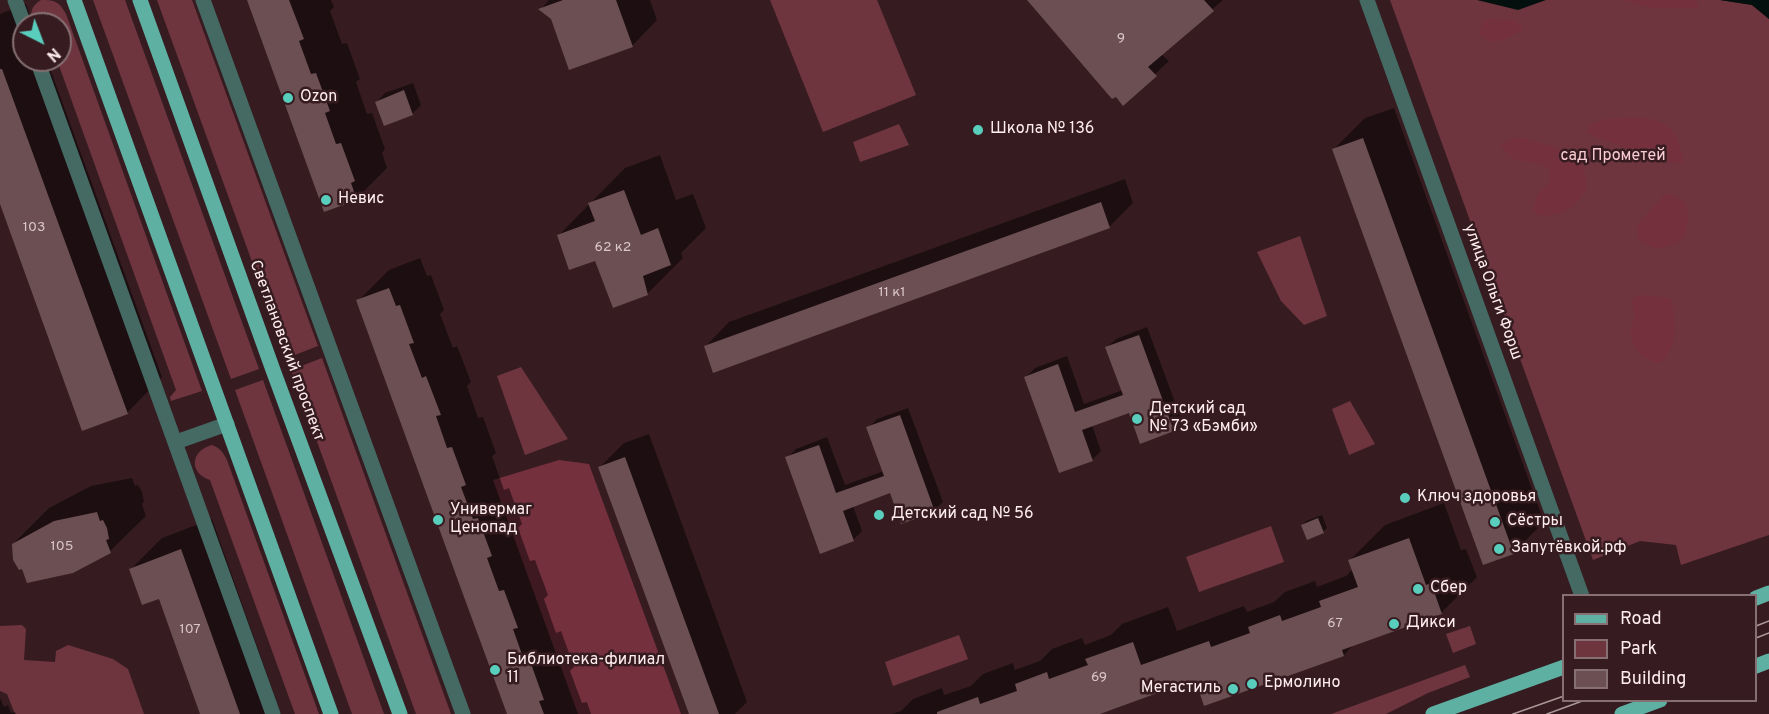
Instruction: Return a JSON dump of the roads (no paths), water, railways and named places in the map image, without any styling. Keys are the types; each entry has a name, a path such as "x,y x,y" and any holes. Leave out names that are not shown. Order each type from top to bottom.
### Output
{"main road":[{"path":"74,0 331,714"},
{"name":"Светлановский проспект","path":"140,0 400,714"},
{"path":"1433,714 1562,667"},
{"path":"1623,710 1653,702"}],"street":[{"path":"203,0 464,714"},
{"name":"улица Ольги Форш","path":"1367,0 1581,594"},
{"path":"41,72 273,714"},
{"path":"176,442 227,424"}],"tram line":[{"path":"1757,626 1769,621"},
{"path":"1757,638 1769,633"},
{"path":"1513,714 1562,697"},
{"path":"1547,714 1580,702"}],"place":[{"name":"Ozon","path":"288,98"},
{"name":"Школа № 136","path":"978,130"},
{"name":"Невис","path":"326,200"},
{"name":"Детский сад № 73 «Бэмби»","path":"1137,419"},
{"name":"Ключ здоровья","path":"1405,498"},
{"name":"Детский сад № 56","path":"879,515"},
{"name":"Универмаг Ценопад","path":"438,520"},
{"name":"Сёстры","path":"1495,522"},
{"name":"Запутёвкой.рф","path":"1499,549"},
{"name":"Сбер","path":"1418,589"},
{"name":"Дикси","path":"1394,624"},
{"name":"Библиотека-филиал 11","path":"495,670"},
{"name":"Ермолино","path":"1252,684"},
{"name":"Мегастиль","path":"1233,689"}],"park label":[{"name":"сад Прометей","path":"1613,157"}]}
